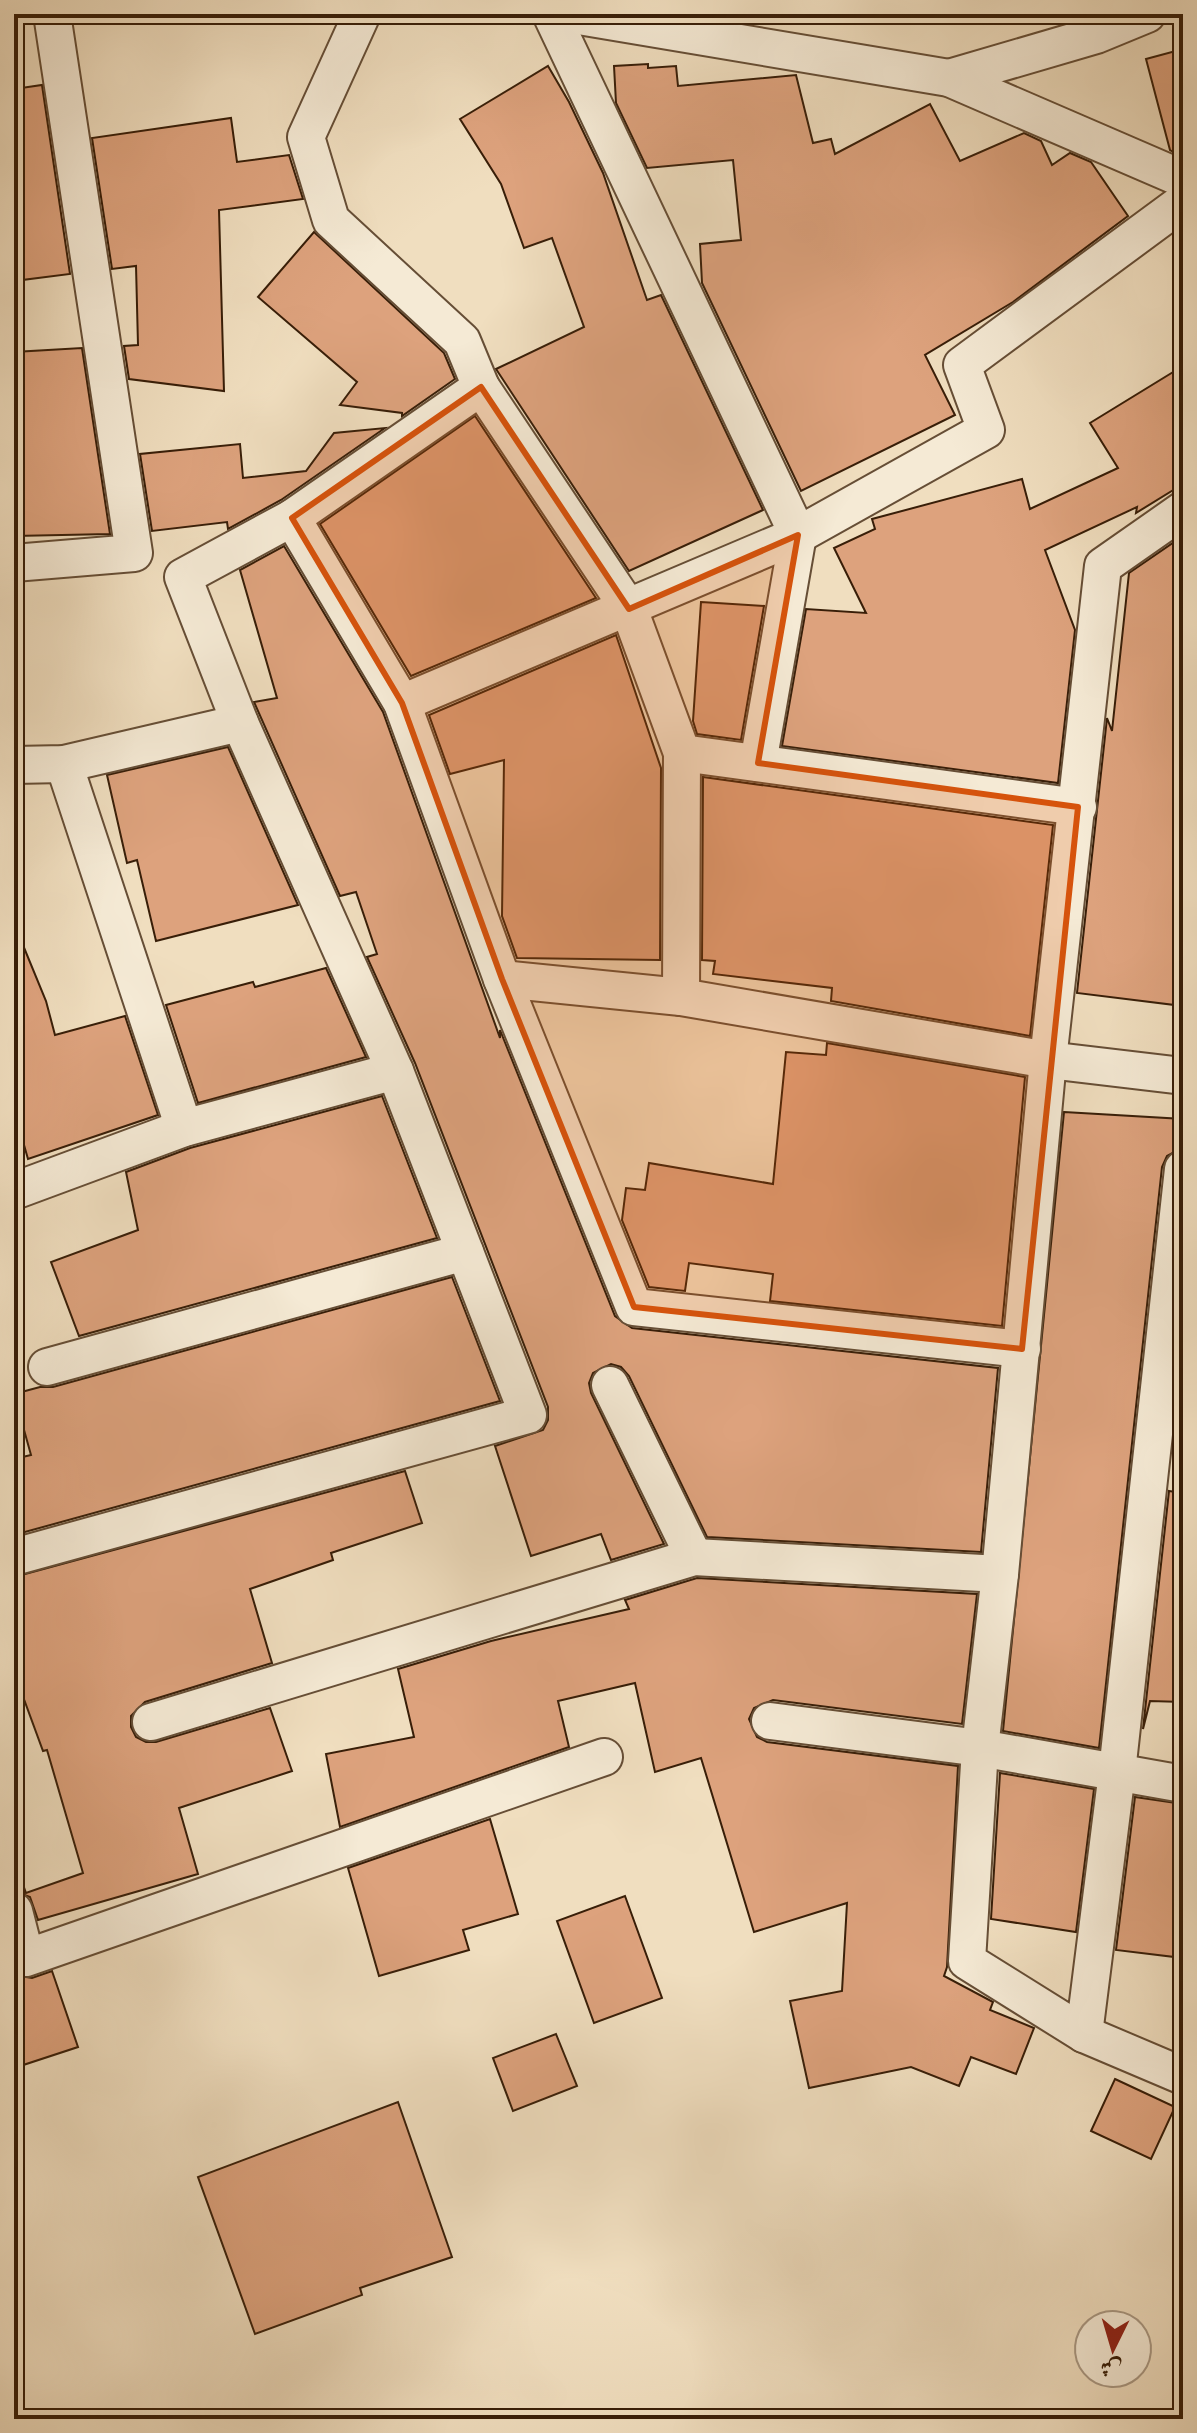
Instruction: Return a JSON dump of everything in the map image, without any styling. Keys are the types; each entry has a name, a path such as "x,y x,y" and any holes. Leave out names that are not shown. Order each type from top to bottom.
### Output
{"street":[{"path":"52,14 134,553"},
{"path":"362,14 306,137 331,220 462,341 481,387 629,609 682,753 681,997"},
{"path":"551,14 798,535 758,763"},
{"path":"567,14 949,78 1183,179"},
{"path":"949,78 1092,24 1147,14"},
{"path":"402,703 798,535 986,430 962,365 1183,202"},
{"path":"183,577 292,518 481,387"},
{"path":"1183,510 1103,566 1048,1060 1000,1574 980,1748 967,1961 1084,2034 1183,2076"},
{"path":"292,518 402,703 502,979 634,1307 1022,1349"},
{"path":"14,563 134,553 183,577 240,723 395,1071 528,1415 14,1557"},
{"path":"14,765 64,764 240,723"},
{"path":"682,753 1078,807"},
{"path":"64,764 184,1128"},
{"path":"502,979 681,997 1048,1060 1183,1076"},
{"path":"14,1191 184,1128 395,1071"},
{"path":"1084,2034 1117,1772 1183,1169"},
{"path":"47,1367 465,1252"},
{"path":"610,1385 694,1557"},
{"path":"151,1722 694,1557 1000,1574"},
{"path":"770,1721 980,1748 1183,1784"},
{"path":"14,1911 26,1958 604,1757"}],"highlighted area":[{"path":"481,387 629,609 798,535 758,763 1078,807 1022,1349 634,1307 502,979 402,703 292,518"}],"building":[{"path":"1183,49 1183,153 1177,154 1170,150 1146,59"},
{"path":"648,64 648,68 676,66 678,86 796,75 813,143 831,139 835,154 930,104 960,161 1024,133 1041,141 1052,165 1070,153 1091,162 1128,216 1013,302 925,355 955,415 801,491 702,283 700,244 741,240 733,160 647,168 616,103 614,66"},
{"path":"548,66 603,173 647,300 661,295 763,510 629,571 496,369 584,327 552,238 524,248 501,184 460,119"},
{"path":"42,85 70,274 14,281 14,89"},
{"path":"231,118 237,162 289,155 303,199 219,210 224,391 129,379 124,346 138,345 136,266 112,269 92,138"},
{"path":"314,232 444,353 455,379 402,416 402,413 340,405 357,382 258,297"},
{"path":"82,348 110,534 14,536 14,352"},
{"path":"1183,366 1183,484 1136,513 1137,507 1045,550 1075,630 1058,783 782,746 806,609 866,613 834,548 875,529 872,519 1022,479 1030,509 1118,468 1090,423"},
{"path":"475,416 596,598 411,676 320,524"},
{"path":"385,428 281,500 228,529 227,522 152,531 140,454 240,444 243,478 306,471 334,433"},
{"path":"1183,536 1183,1006 1077,993 1107,718 1112,731 1129,573"},
{"path":"284,546 383,712 500,1038 500,1030 615,1316 632,1328 998,1368 981,1552 707,1537 629,1376 621,1367 611,1364 593,1373 589,1383 591,1393 664,1544 611,1560 601,1534 531,1556 495,1446 543,1430 548,1420 548,1407 415,1063 367,957 377,954 356,892 340,896 254,702 277,698 240,570"},
{"path":"701,602 764,606 741,740 697,734 693,721"},
{"path":"616,635 661,768 660,960 517,958 502,916 504,760 450,774 429,715"},
{"path":"228,747 298,905 156,941 137,860 127,863 107,775"},
{"path":"703,777 1053,825 1030,1036 831,1001 832,988 713,974 715,961 702,960"},
{"path":"18,933 46,1001 55,1035 125,1016 158,1115 28,1159 14,1110 14,934"},
{"path":"326,968 366,1057 198,1103 166,1005 253,982 255,987"},
{"path":"827,1043 1025,1077 1002,1326 770,1301 773,1274 689,1263 685,1291 649,1287 622,1220 626,1188 645,1190 649,1163 773,1184 786,1052 826,1055"},
{"path":"382,1096 437,1238 79,1336 51,1262 138,1230 126,1172 190,1148"},
{"path":"1064,1112 1183,1119 1182,1148 1167,1156 1162,1167 1099,1748 1003,1731"},
{"path":"452,1277 500,1401 14,1535 14,1459 31,1455 14,1394 53,1387"},
{"path":"405,1471 422,1523 331,1553 333,1560 250,1589 272,1663 145,1702 131,1716 131,1727 136,1737 146,1742 156,1742 270,1708 292,1771 179,1808 198,1874 38,1920 30,1897 14,1891 14,1877 20,1876 26,1893 83,1873 47,1750 43,1751 14,1672 14,1577"},
{"path":"1169,1491 1183,1493 1183,1702 1150,1701 1143,1729"},
{"path":"697,1578 977,1594 962,1724 773,1700 754,1708 749,1719 757,1737 767,1742 958,1766 944,1976 993,2002 990,2010 1034,2028 1016,2074 971,2057 959,2086 911,2067 809,2088 790,2001 842,1991 847,1903 754,1932 701,1758 655,1772 635,1683 558,1701 569,1747 340,1827 326,1754 414,1737 398,1669 491,1641 629,1609 625,1600"},
{"path":"1000,1773 1094,1789 1076,1932 991,1919"},
{"path":"1135,1797 1183,1804 1183,1958 1116,1950"},
{"path":"490,1819 518,1914 463,1930 469,1950 379,1976 348,1868"},
{"path":"625,1896 662,1998 594,2023 557,1921"},
{"path":"52,1971 78,2047 14,2068 14,1975 32,1978"},
{"path":"556,2034 577,2086 513,2111 493,2058"},
{"path":"1115,2079 1175,2107 1151,2159 1091,2131"},
{"path":"398,2102 452,2257 360,2288 362,2295 255,2334 198,2177"}]}
